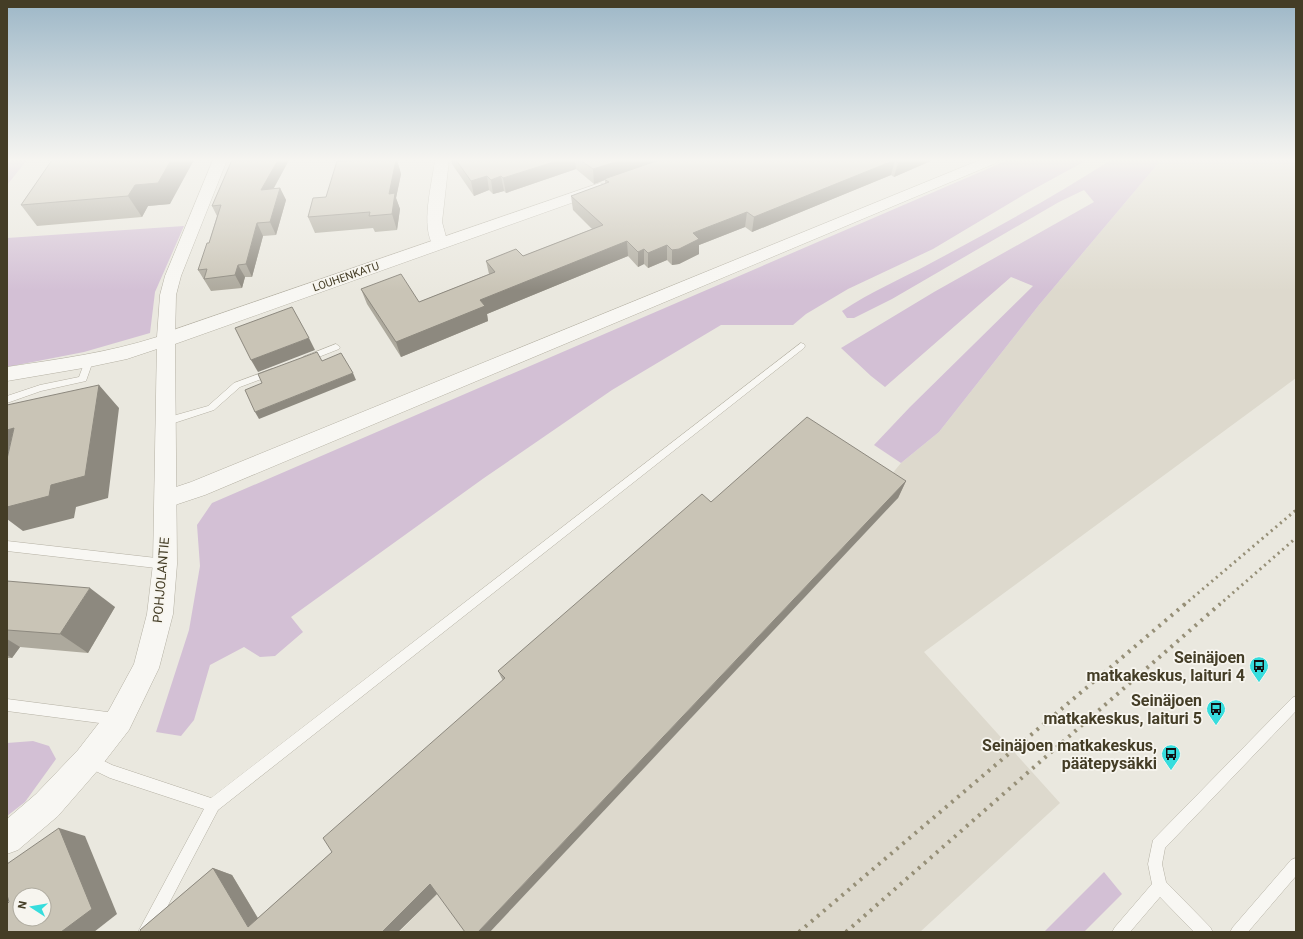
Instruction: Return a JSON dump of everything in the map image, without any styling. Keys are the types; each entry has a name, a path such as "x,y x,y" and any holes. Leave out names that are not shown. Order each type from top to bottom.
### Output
{"street":[{"path":"166,340 168,295 173,276 202,204"},
{"path":"436,204 434,222 440,244"},
{"name":"LOUHENKATU","path":"7,374 89,361 127,353 554,204"},
{"path":"166,498 197,489 885,204"},
{"name":"POHJOLANTIE","path":"7,839 47,805 88,760 119,720 146,668 160,614 166,564 166,340"}],"lane":[{"path":"146,932 213,805 801,346"},
{"path":"294,363 336,347"},
{"path":"7,400 40,388 82,379 89,361"},
{"path":"165,422 211,408 238,385 280,369"},
{"path":"7,546 166,564"},
{"path":"1205,932 1160,886 1154,864 1158,845 1296,702"},
{"path":"7,704 119,720"},
{"path":"88,760 110,771 213,805"},
{"path":"1238,932 1296,865"},
{"path":"1120,932 1160,886"}],"shaded area":[{"path":"906,204 1009,204 933,249 848,289 806,314 793,325 721,325 612,390 484,478 291,617 303,632 275,656 260,657 244,647 210,665 194,720 181,736 156,732 189,630 200,566 197,525 212,503"},
{"path":"1038,204 1056,204 892,299 854,318 847,318 842,311 875,292"},
{"path":"1091,204 1124,204 1039,305 939,432 901,463 874,445 910,407 1033,286 1011,277 885,387 841,348 934,292"},
{"path":"1124,204 1296,204 1296,378 924,652 1060,803 920,932 490,932 898,498 881,487 901,463 939,432 1039,305"},
{"path":"184,226 155,292 150,333 84,352 7,367 7,238"},
{"path":"33,741 49,746 56,759 25,802 7,816 7,743"},
{"path":"1104,872 1122,894 1084,932 1044,932"},
{"path":"440,891 470,932 399,932"}],"building":[{"path":"213,204 275,204 270,222 257,223 246,264 238,265 235,275 204,279 207,269 198,270 207,243 209,243 221,205 212,206"},
{"path":"311,204 393,204 392,214 369,216 370,212 308,217"},
{"path":"580,204 787,204 754,217 747,212 693,233 699,239 679,249 672,250 667,245 648,253 644,249 638,252 627,241 480,300 485,306 396,342 361,289 401,274 419,302 495,272 486,261 516,249 523,256 603,225"},
{"path":"292,307 309,338 251,360 235,328"},
{"path":"317,352 322,361 341,353 353,373 255,412 245,390 262,383 258,374"},
{"path":"99,385 85,476 51,485 49,496 7,507 7,459 14,428 7,430 7,405"},
{"path":"807,417 906,481 478,932 465,932 430,884 382,932 141,932 140,930 213,868 248,927 332,852 323,838 505,678 498,671 702,494 711,502"},
{"path":"7,581 90,588 60,634 7,630"},
{"path":"59,828 92,909 61,932 7,932 7,904 9,902 7,895 7,864"}],"railway":[{"path":"1184,605 1296,510"},
{"path":"1219,605 1296,538"},
{"path":"799,932 1185,604"},
{"path":"846,932 1220,604"}],"place":[{"name":"Seinäjoen matkakeskus, laituri 4","path":"1259,683"},
{"name":"Seinäjoen matkakeskus, laituri 5","path":"1216,726"},
{"name":"Seinäjoen matkakeskus, päätepysäkki","path":"1171,771"}]}
